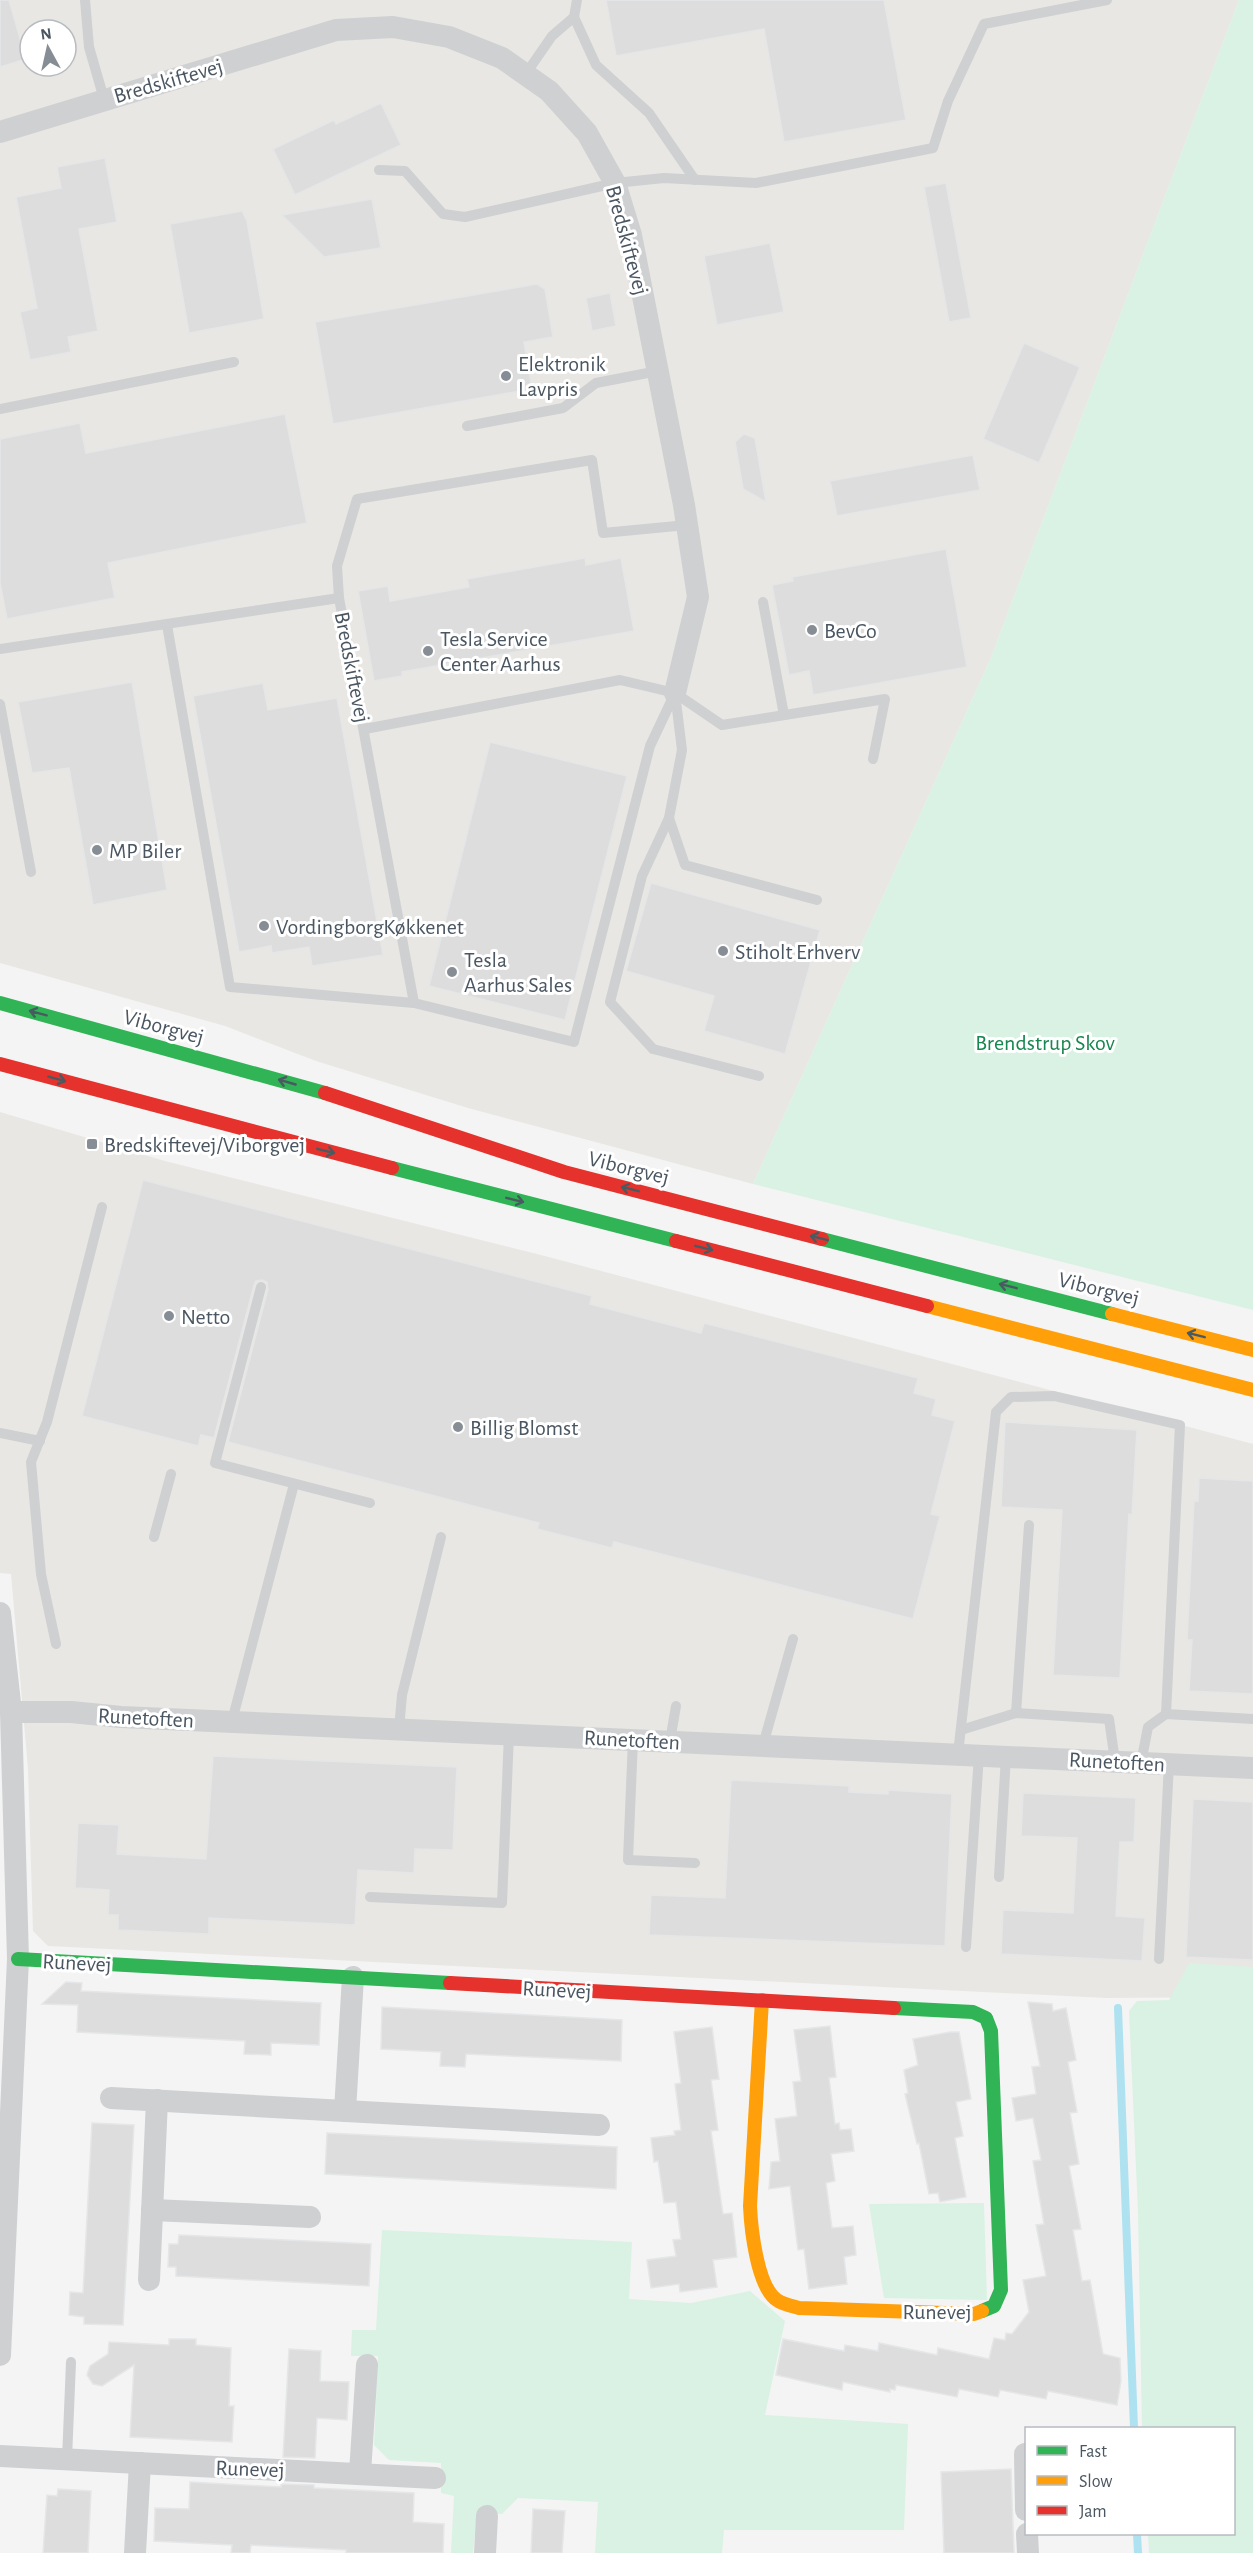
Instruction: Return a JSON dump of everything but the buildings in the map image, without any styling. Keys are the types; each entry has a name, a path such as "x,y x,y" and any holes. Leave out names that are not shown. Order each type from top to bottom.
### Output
{"main road":[{"name":"Viborgvej","path":"0,1003 343,1098 564,1172 1253,1350"},
{"path":"0,1064 302,1145 1253,1390"},
{"name":"Runevej","path":"18,1959 353,1977 762,2000 973,2012 986,2018 991,2031 1001,2290 994,2306 974,2314 799,2308 776,2300 767,2287 755,2253 750,2206 762,2000"}],"street":[{"name":"Bredskiftevej","path":"0,132 336,30 393,27 449,37 502,58 549,91 587,134 615,183 632,235 687,525 698,597 675,693"},
{"name":"Runevej","path":"0,1613 11,1712 8,1893 18,1959 0,2355"},
{"name":"Runetoften","path":"11,1712 71,1712 1253,1768"},
{"path":"345,2110 353,1977"},
{"path":"111,2098 599,2125"},
{"path":"149,2280 157,2100"},
{"path":"152,2210 310,2217"},
{"path":"360,2473 367,2365"},
{"name":"Runevej","path":"0,2456 435,2478"},
{"path":"135,2553 140,2463"},
{"path":"485,2553 487,2516"},
{"path":"1027,2535 1028,2553"}],"lane":[{"path":"85,0 89,47 104,99"},
{"path":"577,0 574,17 596,65 649,113 695,180"},
{"path":"379,170 405,171 443,214 465,217 615,183 664,178 756,183 933,148 948,101 984,24 1107,0"},
{"path":"525,75 552,36 574,17"},
{"path":"0,409 234,362"},
{"path":"467,426 563,408 596,383 658,371"},
{"path":"339,598 337,566 357,499 592,460 603,533 687,525"},
{"name":"Bredskiftevej","path":"0,649 339,598 414,1003"},
{"path":"763,602 784,715"},
{"path":"167,625 230,987 414,1003 574,1042 650,746 675,693"},
{"path":"365,729 620,680 675,693 722,725 885,699 873,759"},
{"path":"675,693 682,750 669,818 642,876 610,1002 653,1049 759,1076"},
{"path":"0,704 31,872"},
{"path":"669,818 685,865 817,900"},
{"path":"57,1644 41,1574 31,1462 47,1422 102,1207"},
{"path":"261,1287 215,1463 370,1503"},
{"path":"966,1947 968,1754 961,1730 996,1412 1011,1397 1054,1396 1180,1425 1166,1714"},
{"path":"0,1433 40,1441"},
{"path":"154,1537 171,1474"},
{"path":"232,1721 294,1484"},
{"path":"1016,1713 1029,1525"},
{"path":"399,1729 402,1695 441,1537"},
{"path":"763,1745 794,1639"},
{"path":"670,1741 676,1706"},
{"path":"961,1730 1016,1713 1109,1719 1115,1761"},
{"path":"1141,1763 1148,1727 1166,1714 1253,1719"},
{"path":"370,1897 501,1903 509,1734"},
{"path":"633,1739 628,1860 695,1863"},
{"path":"999,1877 1006,1756"},
{"path":"1159,1959 1169,1764"},
{"path":"67,2459 71,2362"}],"shaded area":[{"path":"0,0 1239,0 990,660 753,1184 468,1108 316,1061 225,1026 0,963"},
{"path":"0,1112 165,1161 541,1255 1253,1444 1253,1997 1106,1998 48,1946 33,1931 28,1769 11,1574 0,1573"}],"green space":[{"name":"Brendstrup Skov","path":"1239,0 1253,0 1253,1310 753,1184 990,660"},
{"path":"1189,1963 1253,1967 1253,2553 1149,2553 1148,2535 1235,2535 1235,2427 1142,2427 1138,2212 1129,2011 1137,2001 1169,2000"},
{"path":"984,2203 987,2300 884,2298 869,2204"},
{"path":"382,2230 632,2242 629,2299 691,2303 750,2291 785,2321 765,2415 908,2424 904,2530 724,2530 722,2553 595,2553 598,2502 518,2498 502,2514 477,2512 473,2553 451,2553 454,2496 441,2493 441,2463 389,2460 374,2445 378,2356 351,2356 352,2330 376,2330"}],"waterway":[{"path":"1118,2008 1134,2427"},
{"path":"1137,2535 1138,2553"}],"traffic: fast":[{"path":"0,1003 325,1093"},
{"path":"392,1168 676,1241"},
{"path":"822,1239 1112,1314"},
{"path":"18,1959 450,1983"},
{"path":"894,2008 973,2012 986,2018 991,2031 1001,2290 994,2306 982,2311"}],"traffic: slow":[{"path":"927,1306 1253,1390"},
{"path":"1112,1314 1253,1350"},
{"path":"762,2000 750,2206 756,2256 764,2283 770,2293 779,2301 799,2308 974,2314 982,2311"}],"traffic: jam":[{"path":"0,1064 392,1168"},
{"path":"325,1093 564,1172 822,1239"},
{"path":"676,1241 927,1306"},
{"path":"450,1983 894,2008"}],"place":[{"name":"Elektronik Lavpris","path":"506,376"},
{"name":"BevCo","path":"812,630"},
{"name":"Tesla Service Center Aarhus","path":"428,651"},
{"name":"MP Biler","path":"97,850"},
{"name":"VordingborgKøkkenet","path":"264,926"},
{"name":"Stiholt Erhverv","path":"723,951"},
{"name":"Tesla Aarhus Sales","path":"452,972"},
{"name":"Bredskiftevej/Viborgvej","path":"92,1144"},
{"name":"Netto","path":"169,1316"},
{"name":"Billig Blomst","path":"458,1427"}]}
